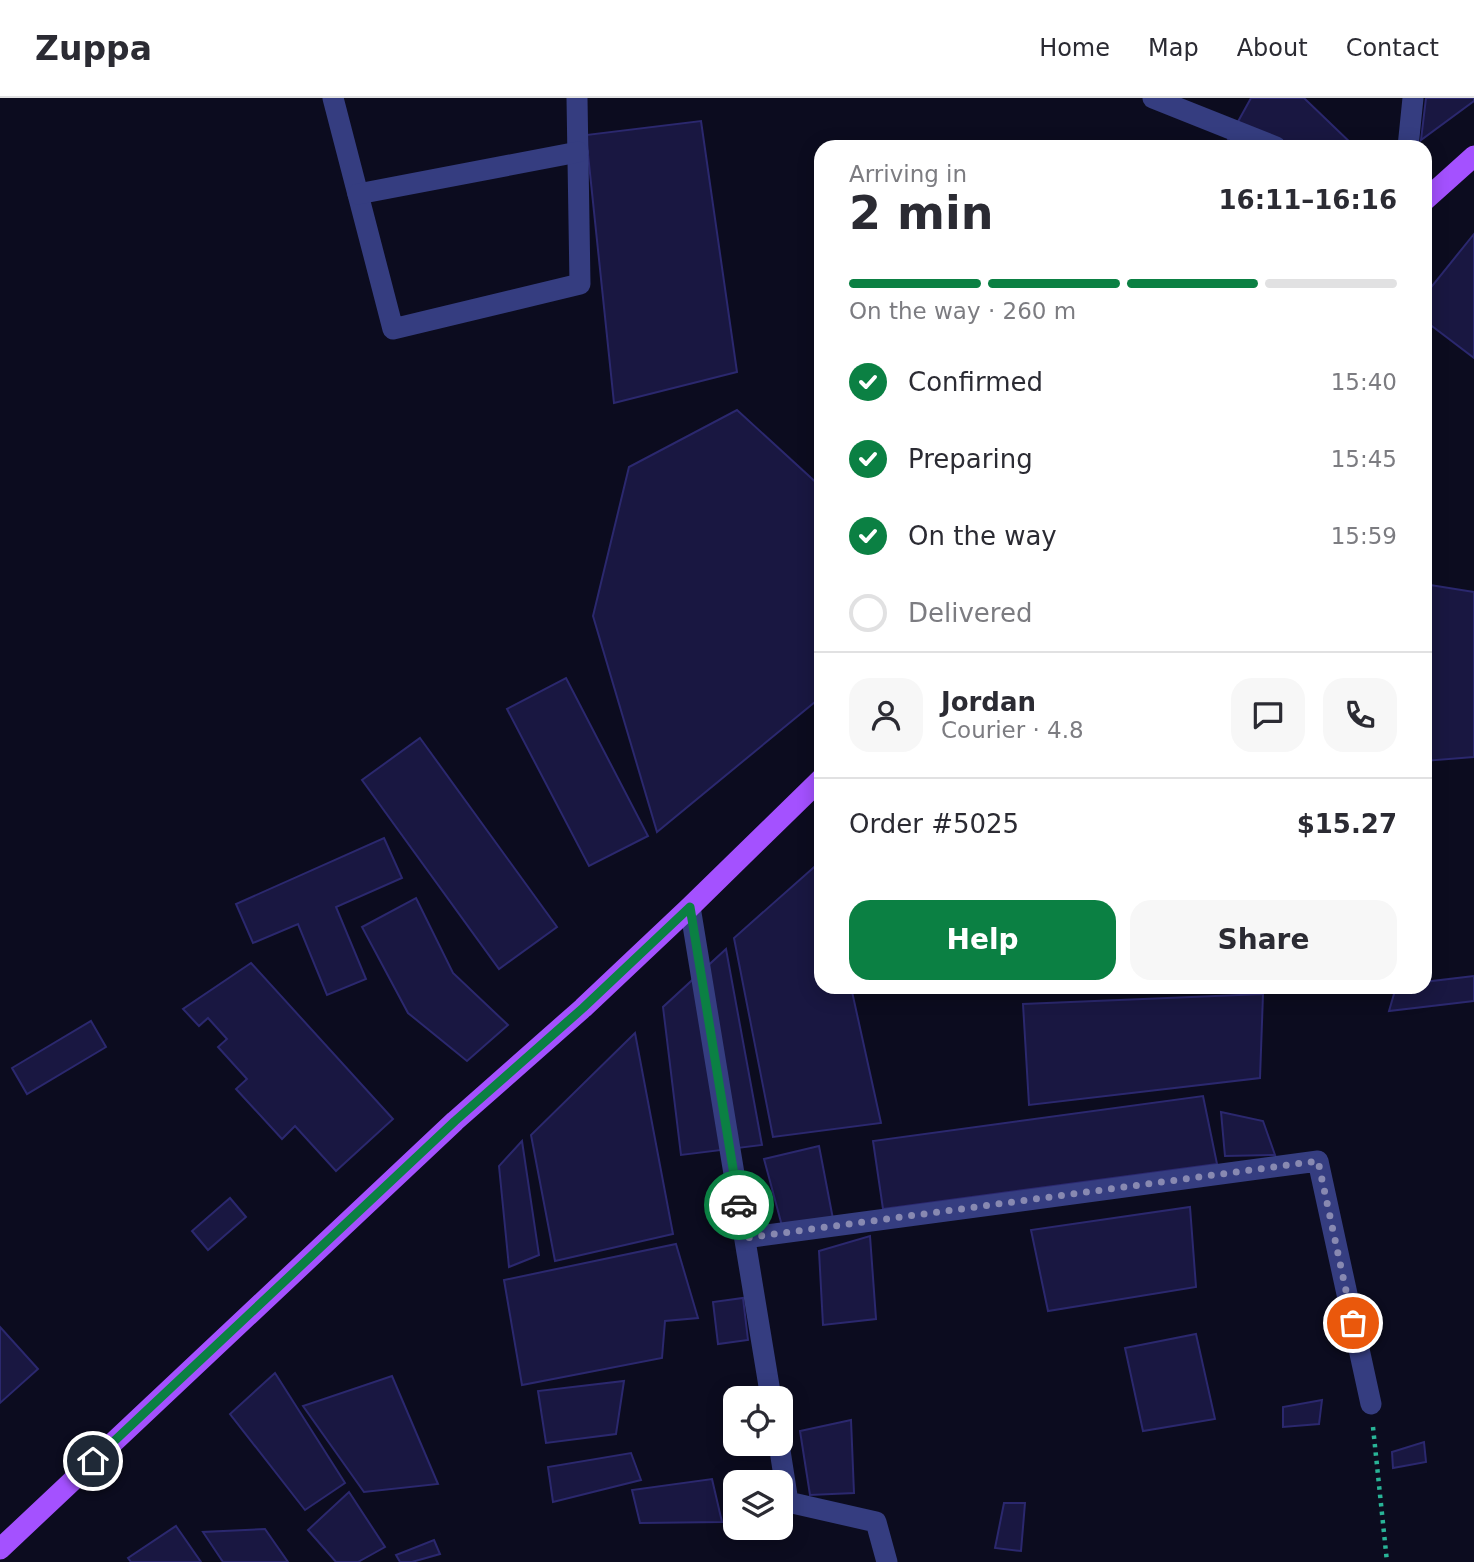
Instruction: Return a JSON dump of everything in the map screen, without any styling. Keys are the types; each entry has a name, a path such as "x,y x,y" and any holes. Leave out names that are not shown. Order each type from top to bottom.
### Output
{"main road":[{"path":"1432,194 1474,156"},
{"path":"0,1549 445,1130 583,1008 814,786"}],"street":[{"path":"333,98 393,329 580,284 577,98"},
{"path":"1153,98 1258,140"},
{"path":"1409,140 1413,98"},
{"path":"358,194 578,152"},
{"path":"690,907 769,1386"},
{"path":"745,1238 1318,1161 1371,1404"},
{"path":"781,1456 788,1502 876,1522 887,1562"}],"path":[{"path":"1371,1404 1387,1562"}],"building":[{"path":"1251,98 1304,98 1348,140 1228,140"},
{"path":"1426,98 1474,98 1474,101 1421,140"},
{"path":"701,121 737,372 614,403 586,135"},
{"path":"1474,234 1474,358 1432,326 1432,286"},
{"path":"737,410 814,481 814,703 657,832 593,616 629,467"},
{"path":"1432,585 1474,592 1474,757 1432,760"},
{"path":"566,678 648,836 589,866 507,709"},
{"path":"420,738 557,927 499,969 362,780"},
{"path":"384,838 402,878 336,907 366,979 327,995 298,924 253,943 236,904"},
{"path":"814,867 814,994 853,994 881,1123 773,1137 734,938"},
{"path":"416,898 453,973 508,1025 467,1061 408,1013 362,927"},
{"path":"726,949 762,1145 681,1155 663,1007"},
{"path":"251,963 393,1119 336,1171 295,1126 282,1139 236,1089 247,1079 218,1047 227,1039 208,1018 199,1026 183,1009"},
{"path":"1474,976 1474,1001 1389,1011 1394,994 1432,994 1432,981"},
{"path":"1263,994 1260,1078 1029,1105 1023,1004"},
{"path":"91,1021 106,1047 27,1094 12,1068"},
{"path":"635,1033 673,1234 555,1261 531,1135"},
{"path":"1203,1096 1217,1164 883,1209 873,1141"},
{"path":"1221,1112 1263,1121 1275,1155 1225,1156"},
{"path":"522,1141 539,1255 509,1267 499,1166"},
{"path":"819,1146 833,1219 782,1226 764,1159"},
{"path":"230,1198 246,1217 208,1250 192,1231"},
{"path":"1190,1207 1196,1287 1048,1311 1031,1230"},
{"path":"870,1236 876,1319 823,1325 819,1251"},
{"path":"676,1244 698,1318 665,1321 662,1358 522,1385 504,1280"},
{"path":"743,1298 748,1340 718,1344 713,1302"},
{"path":"0,1327 38,1369 0,1403"},
{"path":"1196,1334 1215,1419 1143,1431 1125,1348"},
{"path":"275,1373 345,1483 305,1510 230,1414"},
{"path":"392,1376 438,1484 364,1492 303,1406"},
{"path":"624,1381 616,1434 546,1443 538,1391"},
{"path":"1322,1400 1319,1424 1283,1427 1283,1407"},
{"path":"851,1420 854,1493 810,1495 800,1431"},
{"path":"1424,1442 1426,1462 1393,1468 1392,1452"},
{"path":"631,1453 641,1480 553,1502 548,1467"},
{"path":"712,1479 722,1522 640,1523 632,1490"},
{"path":"349,1492 385,1547 358,1562 336,1562 308,1530"},
{"path":"1004,1503 1025,1503 1021,1551 995,1548"},
{"path":"176,1526 201,1562 131,1562 128,1558"},
{"path":"265,1529 288,1562 223,1562 203,1532"},
{"path":"434,1540 440,1554 412,1562 400,1562 396,1555"}],"way so far":[{"path":"739,1205 745,1238 1318,1161 1353,1323"}],"route":[{"path":"93,1461 455,1121 583,1008 690,907 739,1205"}]}
